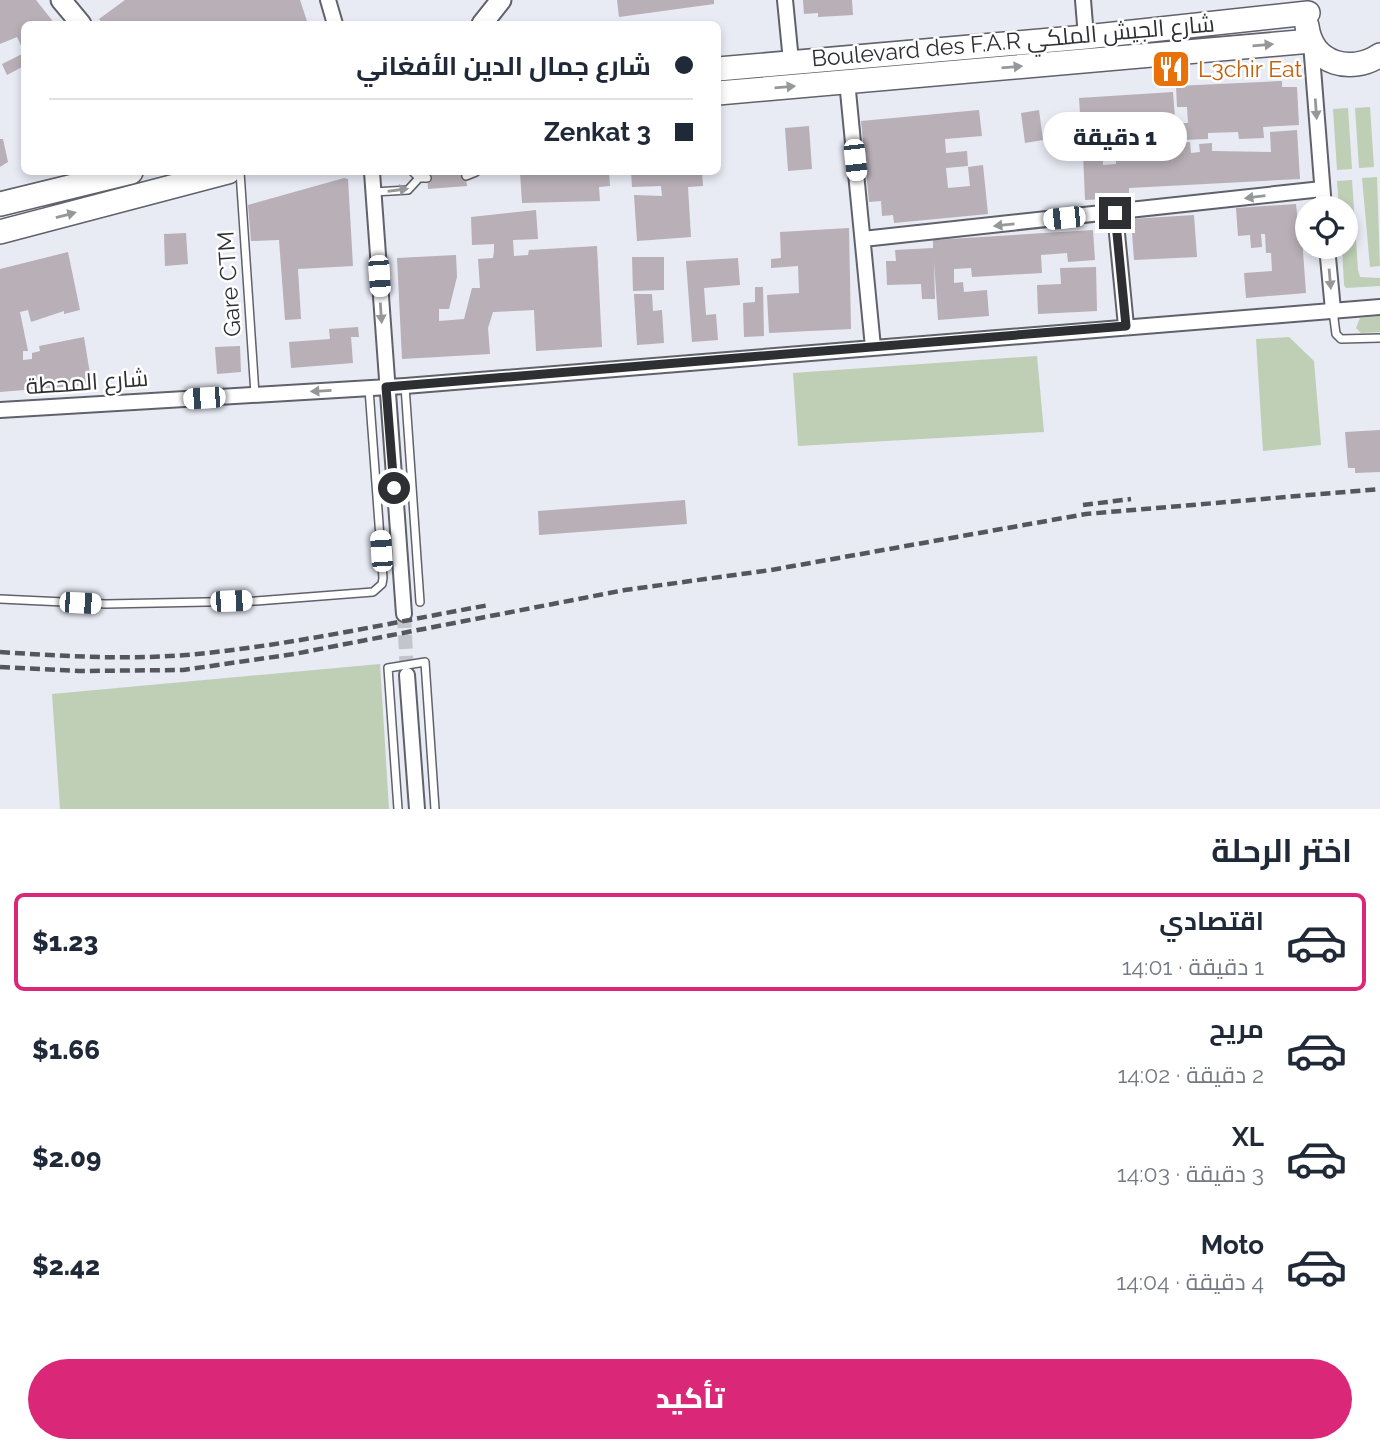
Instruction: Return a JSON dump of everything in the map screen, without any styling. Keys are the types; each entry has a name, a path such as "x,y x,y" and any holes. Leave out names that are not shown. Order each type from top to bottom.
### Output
{"main road":[{"name":"Boulevard des F.A.R شارع الجيش الملكي","path":"721,69 1086,37 1309,4 1311,41 721,93"},
{"path":"1311,41 1318,53 1343,66 1357,66 1380,55"},
{"path":"0,205 109,175"},
{"path":"0,232 217,175"}],"street":[{"path":"61,0 78,21"},
{"path":"328,0 334,21"},
{"path":"484,21 500,0"},
{"path":"785,0 791,61"},
{"path":"1083,0 1086,37"},
{"path":"1311,41 1323,196"},
{"path":"847,81 873,347"},
{"path":"372,175 404,614"},
{"path":"863,239 1322,189"},
{"path":"1115,213 1126,326"},
{"path":"1328,259 1333,310"},
{"name":"شارع المحطة","path":"0,410 369,389 1380,307"},
{"path":"407,675 417,809"}],"lane":[{"name":"Gare CTM","path":"240,175 255,394"},
{"path":"374,192 408,190 423,178 418,175"},
{"path":"1333,310 1336,334 1341,339 1380,338"},
{"path":"405,386 419,602"},
{"path":"0,599 106,604 256,601 373,592 382,584 383,578 369,389"},
{"path":"398,809 388,668 425,663 435,809"}],"green space":[{"path":"1370,107 1374,167 1359,168 1355,108"},
{"path":"1348,108 1352,169 1337,170 1333,109"},
{"path":"1377,177 1380,266 1370,267 1362,178"},
{"path":"1352,180 1353,196 1338,196 1337,181"},
{"path":"1343,259 1357,259 1360,277 1380,278 1380,286 1346,288"},
{"path":"1380,316 1380,332 1361,333 1356,328 1360,318"},
{"path":"1289,337 1314,361 1321,445 1263,451 1256,339"},
{"path":"1037,356 1044,432 798,446 793,373"},
{"path":"380,664 389,809 60,809 52,694"}],"building":[{"path":"0,0 36,0 53,21 21,21 21,46 17,37 0,44"},
{"path":"125,0 300,0 307,21 101,21 99,19"},
{"path":"617,0 714,0 714,4 619,17"},
{"path":"803,0 852,0 853,15 818,17 818,13 804,14"},
{"path":"21,54 21,68 7,75 2,64"},
{"path":"1282,81 1282,87 1297,87 1299,125 1263,127 1264,138 1239,139 1238,132 1208,133 1208,139 1180,140 1179,123 1188,123 1187,107 1177,107 1176,86"},
{"path":"1173,92 1176,132 1163,133 1162,126 1152,127 1153,138 1111,138 1112,142 1082,144 1079,98"},
{"path":"979,110 982,136 945,139 946,153 967,151 968,166 946,168 948,188 970,186 968,167 983,165 988,214 894,223 893,215 882,216 881,201 869,202 861,121"},
{"path":"1039,110 1043,140 1025,143 1021,113"},
{"path":"809,126 812,169 788,171 785,128"},
{"path":"1297,130 1300,179 1129,188 1129,198 1085,200 1083,153 1103,152 1103,165 1116,164 1116,149 1148,147 1149,161 1163,160 1162,144 1190,142 1191,153 1200,152 1199,144 1212,143 1212,151 1271,152 1270,132"},
{"path":"0,139 3,139 8,162 0,167"},
{"path":"427,175 465,175 467,186 428,189"},
{"path":"520,175 609,175 610,186 599,187 600,201 522,203"},
{"path":"631,175 702,175 703,186 688,187 691,237 637,241 634,195 662,196 661,186 632,187"},
{"path":"348,179 353,266 298,269 301,319 285,320 279,240 251,241 248,205"},
{"path":"1295,204 1295,259 1304,259 1306,293 1246,298 1244,273 1272,271 1271,253 1266,253 1265,234 1261,234 1262,247 1251,248 1250,235 1238,236 1236,208"},
{"path":"536,210 538,239 513,240 514,256 528,255 529,250 597,246 602,347 536,351 534,310 493,312 488,328 490,354 402,359 397,258 456,255 457,277 449,309 439,309 439,321 464,319 472,288 480,288 478,259 493,258 494,251 494,244 472,245 471,217"},
{"path":"1194,215 1197,257 1134,260 1131,219"},
{"path":"849,228 851,329 769,333 767,295 799,293 798,266 771,268 771,259 781,258 780,232"},
{"path":"1093,230 1095,260 1068,262 1067,253 1041,255 1042,273 972,277 971,268 954,269 954,283 963,282 964,292 987,290 989,316 938,320 934,261 935,299 922,299 921,284 887,285 886,261 896,261 895,250 933,248 933,240"},
{"path":"186,233 188,264 165,266 164,234"},
{"path":"68,252 80,310 64,314 64,311 31,322 28,310 20,312 28,351 23,351 23,360 32,359 32,353 40,351 39,346 84,337 91,380 85,385 0,392 0,269"},
{"path":"632,257 664,257 664,290 633,291"},
{"path":"738,258 740,285 704,288 706,315 716,314 718,340 692,342 686,261"},
{"path":"1096,267 1097,311 1038,314 1037,285 1061,284 1060,268"},
{"path":"755,287 763,287 764,336 744,337 743,303 755,302"},
{"path":"634,294 652,294 653,311 662,310 664,343 637,345"},
{"path":"358,327 359,337 351,337 353,363 291,368 289,342 330,339 329,329"},
{"path":"240,346 241,372 217,374 215,347"},
{"path":"1380,430 1380,472 1355,473 1355,468 1348,468 1345,432"},
{"path":"685,500 687,524 539,535 538,511"}],"tunnel":[{"path":"404,614 407,675"}],"railway":[{"path":"0,667 79,671 183,670 294,654 625,590 771,570 1086,514 1380,489"},
{"path":"1083,505 1131,499"},
{"path":"0,652 116,657 186,655 300,640 489,605"}],"place":[{"name":"L3chir Eat","path":"1171,69"}],"route":[{"path":"394,488 386,387 1126,326 1115,213"}]}
